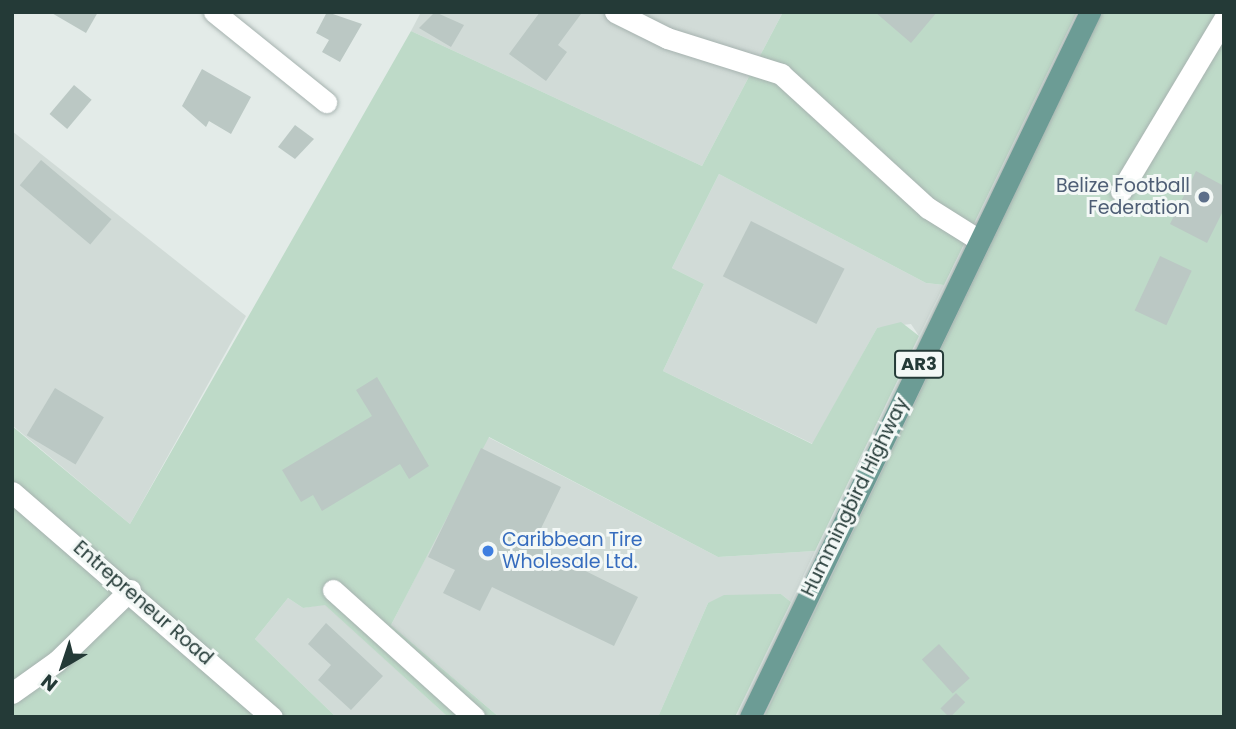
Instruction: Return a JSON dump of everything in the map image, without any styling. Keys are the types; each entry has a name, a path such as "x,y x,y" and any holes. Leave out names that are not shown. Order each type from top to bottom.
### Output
{"main road":[{"name":"Hummingbird Highway","path":"750,717 1090,12"}],"street":[{"path":"214,12 326,102"},
{"path":"615,12 667,38 781,74 928,208 979,240"},
{"path":"1121,191 1224,19"},
{"name":"Entrepreneur Road","path":"12,492 130,590 272,717"},
{"path":"12,692 57,661 130,590"},
{"path":"333,590 474,717"}],"shaded area":[{"path":"421,12 783,12 702,166 411,31"},
{"path":"12,131 246,316 130,524 12,425"},
{"path":"719,174 926,283 944,285 919,336 911,324 877,328 813,444 663,371 704,284 672,268"},
{"path":"488,437 718,557 815,551 791,602 781,594 708,603 658,717 499,717 391,625"},
{"path":"288,598 303,608 325,604 448,717 336,717 255,639"}],"green space":[{"path":"783,12 1077,12 944,285 926,283 719,174 672,268 704,284 663,371 812,444 877,328 901,322 919,336 815,551 718,557 489,437 391,625 499,717 448,717 325,605 303,608 288,598 255,639 336,717 12,717 12,426 130,524 411,31 702,166"},
{"path":"1102,12 1224,12 1224,717 764,717"},
{"path":"781,594 791,602 735,717 658,717 708,603 724,595"}],"building":[{"path":"50,12 98,12 86,33"},
{"path":"327,12 362,24 340,62 322,52 329,40 316,33"},
{"path":"435,12 464,25 451,47 419,28"},
{"path":"540,12 581,14 558,45 567,52 546,81 509,54"},
{"path":"875,12 937,12 911,43"},
{"path":"202,69 251,97 231,134 209,121 206,127 182,106"},
{"path":"74,85 92,100 67,129 50,114"},
{"path":"295,125 314,139 295,159 278,147"},
{"path":"41,160 111,219 90,244 20,185"},
{"name":"Belize Football Federation","path":"1196,171 1224,186 1224,209 1207,243 1170,224"},
{"path":"751,221 845,269 816,324 723,276"},
{"path":"1160,256 1192,271 1166,325 1135,310"},
{"path":"377,377 429,466 409,479 400,464 322,511 313,495 301,502 282,470 372,416 356,390"},
{"path":"55,388 104,417 76,465 27,435"},
{"name":"Caribbean Tire Wholesale Ltd.","path":"481,448 561,487 533,545 638,597 614,646 492,587 480,611 443,593 455,570 428,557"},
{"path":"326,623 383,676 351,710 318,680 331,665 308,644"},
{"path":"939,644 970,678 953,694 922,659"},
{"path":"956,693 965,702 950,717 940,709"}],"place":[{"name":"Belize Football Federation","path":"1204,197"},
{"name":"Caribbean Tire Wholesale Ltd.","path":"488,551"}]}
